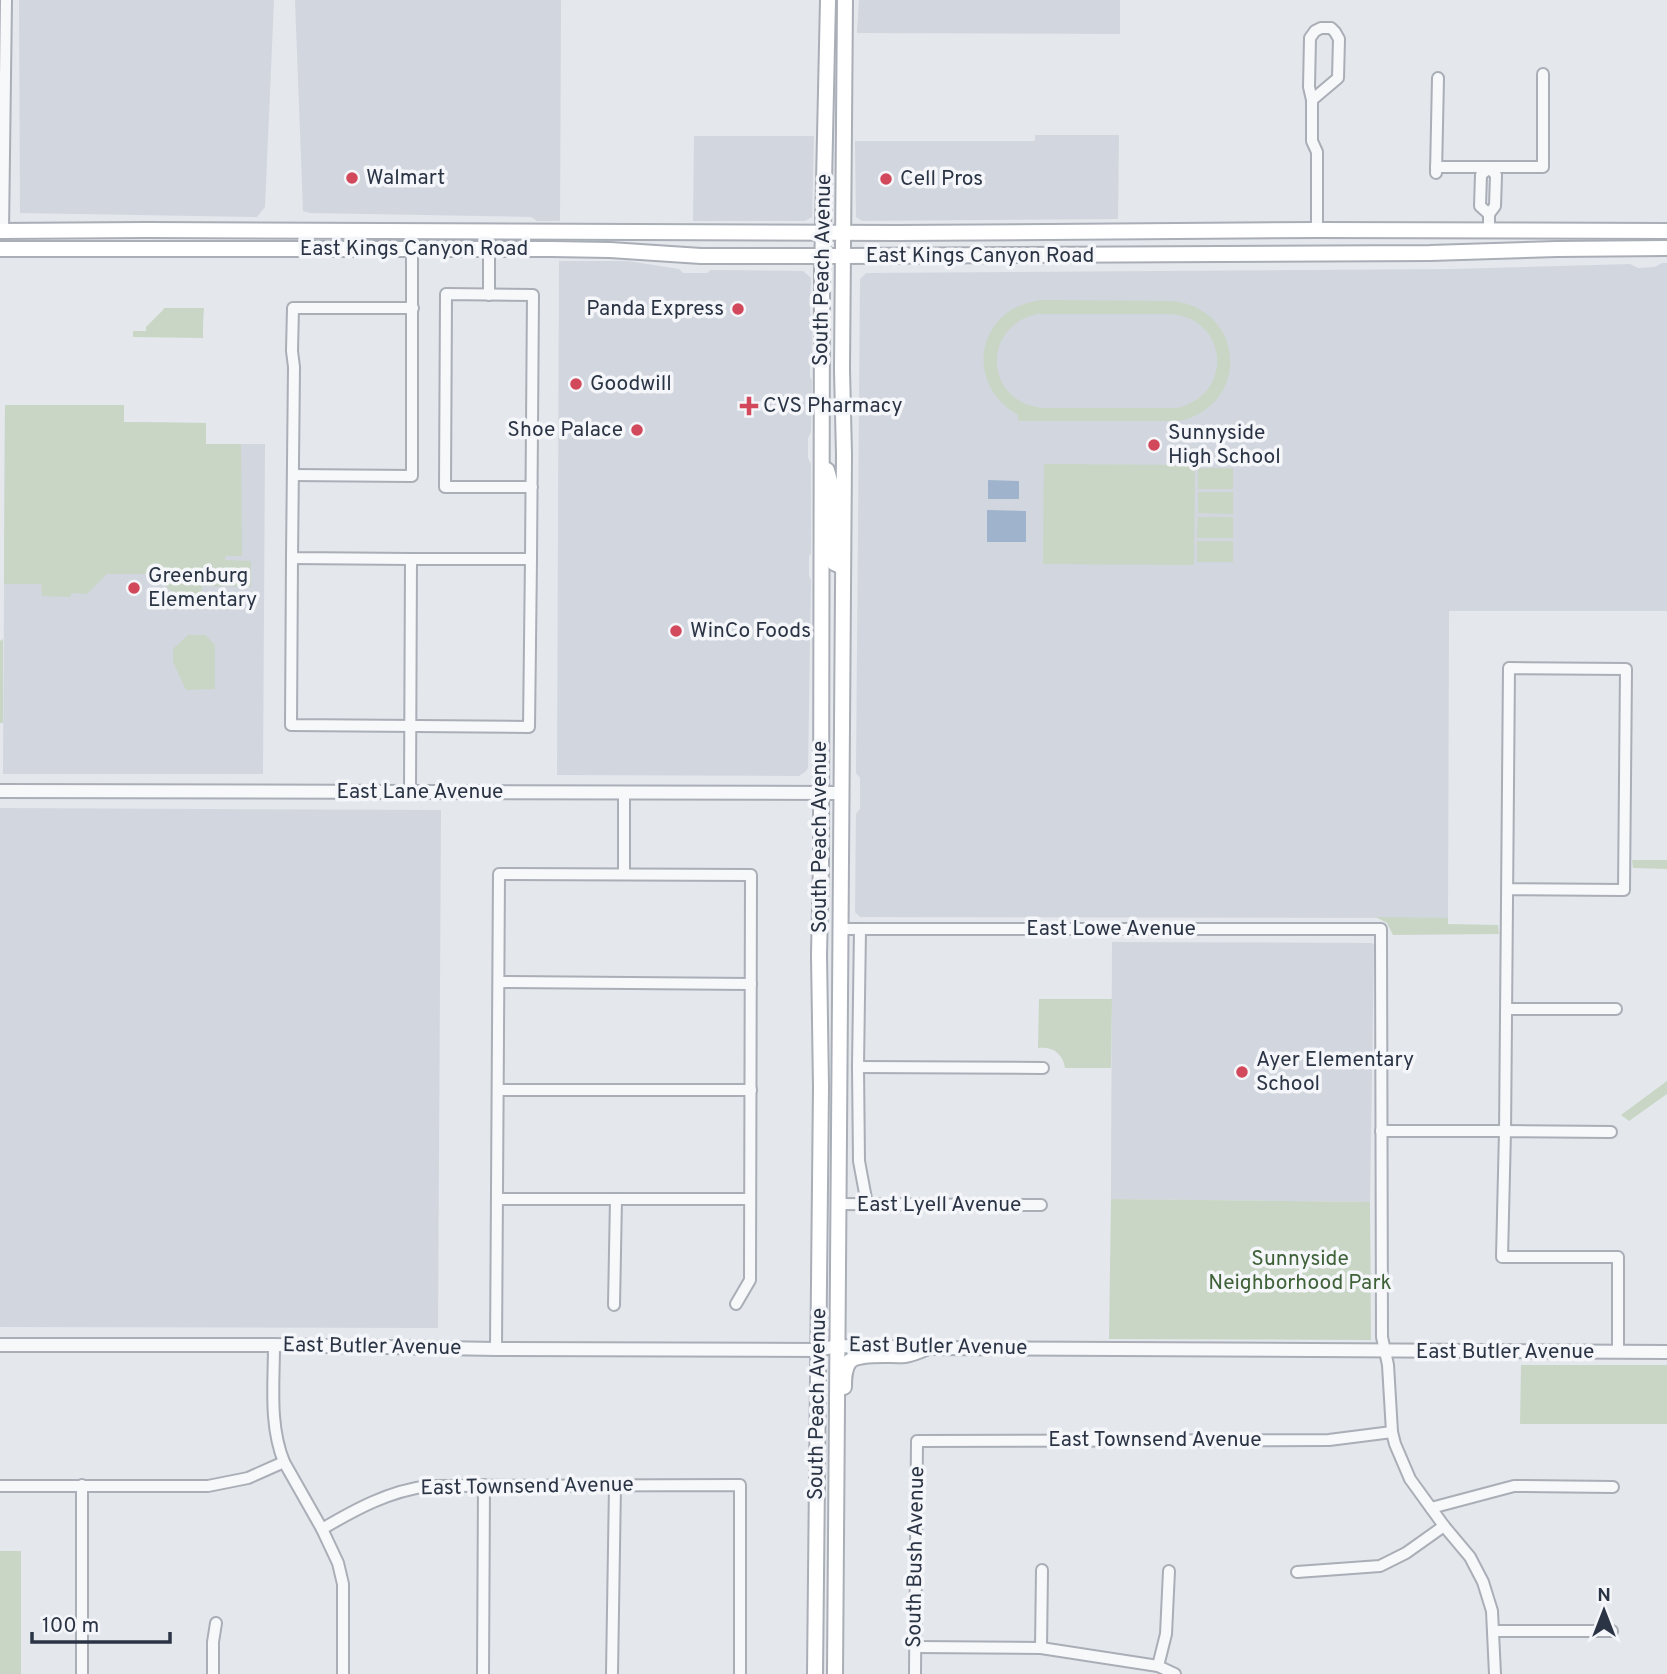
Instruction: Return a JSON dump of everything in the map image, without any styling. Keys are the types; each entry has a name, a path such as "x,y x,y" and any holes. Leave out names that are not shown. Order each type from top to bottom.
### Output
{"main road":[{"name":"South Peach Avenue","path":"815,1674 821,1087 821,448 828,0"},
{"path":"837,0 838,28 844,37"},
{"name":"South Peach Avenue","path":"835,1674 845,0"},
{"name":"East Kings Canyon Road","path":"1,231 1667,231"},
{"name":"East Kings Canyon Road","path":"0,249 611,250 701,256 843,256 1430,253 1667,247"},
{"path":"821,448 832,488 831,554 834,563 843,567"},
{"path":"821,566 830,570 833,576 833,651 842,686"},
{"path":"821,862 826,867 828,919 832,926 840,929"},
{"path":"836,1430 841,1419 845,1373 852,1360 857,1357 913,1354 926,1349"}],"street":[{"path":"1,231 6,0"},
{"path":"1312,100 1338,78 1339,39 1331,28 1321,28 1310,38 1309,87 1312,100 1312,141 1317,152 1318,230"},
{"path":"1438,78 1436,170 1543,167 1543,74"},
{"path":"1489,168 1496,175 1495,206 1489,214 1489,231"},
{"path":"489,249 489,295"},
{"path":"293,475 412,476 412,250"},
{"path":"413,308 293,308 291,725 529,727 532,487 533,295 446,294 445,487 532,487"},
{"path":"292,558 531,559"},
{"path":"410,792 411,559"},
{"path":"1507,889 1624,890 1626,669 1509,668 1502,1257 1618,1257 1618,1352"},
{"name":"East Lane Avenue","path":"0,791 841,793"},
{"path":"624,792 624,874"},
{"path":"496,1349 499,874 751,875 750,1280 736,1304"},
{"name":"East Lowe Avenue","path":"840,929 1381,929 1381,1130"},
{"name":"South Peach Avenue","path":"860,929 859,1161 867,1204"},
{"path":"499,982 751,984"},
{"path":"1507,1009 1616,1009"},
{"path":"858,1067 1043,1068"},
{"path":"498,1090 751,1090"},
{"path":"1495,1674 1490,1600 1477,1569 1410,1479 1392,1432 1388,1365 1381,1337 1381,1130 1611,1132"},
{"path":"497,1199 750,1199"},
{"path":"614,1305 616,1199"},
{"name":"East Lyell Avenue","path":"837,1204 1041,1205"},
{"name":"East Butler Avenue","path":"0,1345 819,1350 836,1346 926,1349 1667,1352"},
{"path":"274,1345 276,1441 335,1555 343,1584 343,1674"},
{"name":"East Townsend Avenue","path":"917,1441 1329,1440 1392,1432"},
{"name":"South Bush Avenue","path":"915,1674 917,1441"},
{"path":"0,1486 208,1486 248,1478 284,1461"},
{"path":"82,1485 82,1674"},
{"path":"483,1674 484,1485"},
{"path":"612,1674 615,1485"},
{"name":"East Townsend Avenue","path":"321,1529 364,1505 396,1492 428,1486 740,1485 740,1674"},
{"path":"1430,1508 1514,1486 1613,1487"},
{"path":"1297,1572 1380,1566 1406,1553 1444,1526"},
{"path":"1041,1648 1042,1570"},
{"path":"1158,1666 1166,1634 1168,1571"},
{"path":"213,1674 216,1623"},
{"path":"1494,1631 1612,1631"},
{"path":"915,1647 1041,1648 1158,1666 1175,1674"}],"shaded area":[{"path":"19,0 274,0 265,207 257,217 20,213"},
{"path":"295,0 561,0 560,221 537,221 531,217 303,211"},
{"path":"859,0 1120,0 1120,34 857,33"},
{"path":"1035,135 1119,135 1118,219 862,221 856,217 855,141 1035,141"},
{"path":"694,136 814,136 812,217 805,221 693,221"},
{"path":"559,261 628,261 679,269 683,273 707,273 711,270 803,271 811,278 808,768 799,776 557,775"},
{"name":"Sunnyside High School","path":"1667,263 1667,611 1449,611 1448,918 860,917 855,912 856,814 860,809 860,778 856,773 860,279 866,273 1452,269 1630,264 1638,268 1655,267"},
{"name":"Greenburg Elementary","path":"5,405 124,405 124,422 206,423 206,444 265,444 263,774 3,774"},
{"path":"0,808 441,810 438,1328 0,1327"},
{"name":"Ayer Elementary School","path":"1112,942 1374,945 1370,1202 1111,1199"}],"green space":[{"path":"1045,300 1171,301 1196,307 1214,320 1225,337 1230,357 1228,378 1219,396 1203,411 1179,421 1018,421 1018,415 1000,401 989,384 984,365 985,347 992,329 1004,315 1022,305","holes":["1037,314 1171,314 1190,319 1204,329 1213,343 1217,358 1215,374 1208,389 1195,400 1177,408 1043,408 1024,403 1010,393 1001,379 997,364 999,348 1006,333 1019,322"]},
{"path":"164,308 204,308 203,338 133,337 133,331 146,331 146,327"},
{"path":"5,405 124,405 124,422 206,423 206,444 241,444 242,556 226,556 225,560 251,561 251,587 202,586 202,596 176,596 153,574 107,574 87,594 71,593 71,597 42,596 41,584 4,584"},
{"path":"1044,464 1195,465 1194,565 1043,564"},
{"path":"1198,468 1233,468 1233,489 1198,489"},
{"path":"1198,492 1233,492 1233,514 1198,513"},
{"path":"1198,517 1233,517 1233,538 1197,538"},
{"path":"1197,541 1233,541 1233,562 1197,562"},
{"path":"188,635 205,635 215,645 215,689 186,690 173,662 173,649"},
{"path":"3,639 3,723 0,723 0,641"},
{"path":"1632,860 1667,860 1667,869 1633,868"},
{"path":"1376,917 1448,918 1448,924 1498,925 1499,934 1393,935 1387,923"},
{"path":"1039,999 1112,999 1111,1068 1065,1068 1056,1052 1048,1048 1038,1048"},
{"path":"1667,1081 1667,1094 1629,1121 1621,1115"},
{"name":"Sunnyside Neighborhood Park","path":"1111,1199 1370,1202 1371,1340 1109,1339"},
{"path":"1521,1365 1667,1365 1667,1424 1520,1424"},
{"path":"0,1551 21,1551 21,1674 0,1674"}],"water":[{"path":"988,480 1019,481 1019,499 988,499"},
{"path":"987,510 1026,511 1026,542 987,542"}],"place":[{"name":"Walmart","path":"352,178"},
{"name":"Cell Pros","path":"886,179"},
{"name":"Panda Express","path":"738,309"},
{"name":"Goodwill","path":"576,384"},
{"name":"CVS Pharmacy","path":"749,406"},
{"name":"Shoe Palace","path":"637,430"},
{"name":"Sunnyside High School","path":"1154,445"},
{"name":"Greenburg Elementary","path":"134,588"},
{"name":"WinCo Foods","path":"676,631"},
{"name":"Ayer Elementary School","path":"1242,1072"}]}
